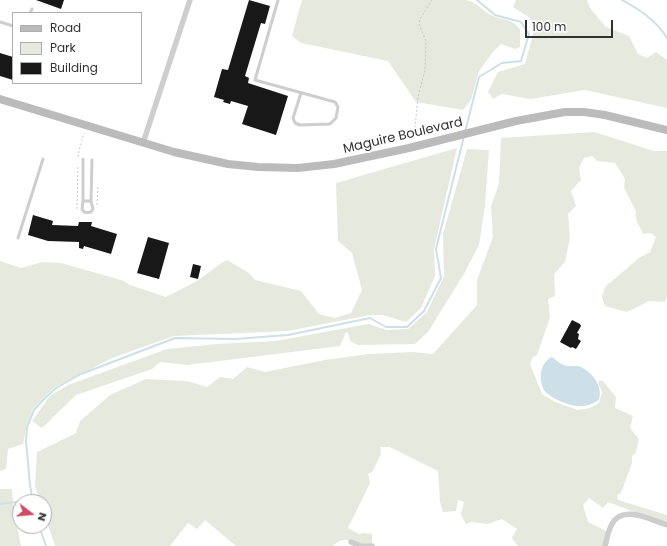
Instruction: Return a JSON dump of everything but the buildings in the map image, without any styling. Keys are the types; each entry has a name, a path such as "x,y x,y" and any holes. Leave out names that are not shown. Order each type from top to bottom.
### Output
{"street":[{"path":"143,143 190,0"},
{"name":"Maguire Boulevard","path":"0,99 190,156 228,164 258,167 298,168 345,162 433,142 516,120 557,113 584,112 605,115 667,130"},
{"path":"605,546 612,524 620,516 632,514 667,525"},
{"path":"351,542 361,546 372,546"}],"lane":[{"path":"278,0 255,80 301,94 335,102 338,107 336,118 330,124 300,125 295,123 293,118 301,94"},
{"path":"0,22 12,26"},
{"path":"18,238 43,159"},
{"path":"83,159 82,209 87,213 91,212 93,209 91,201 92,160"},
{"path":"83,201 91,201"}],"path":[{"path":"411,139 415,127 418,97 425,70 426,41 420,24 420,19 432,0"}],"green space":[{"path":"302,0 466,0 474,3 495,17 510,21 516,25 520,29 520,47 515,49 501,44 493,52 479,71 471,100 463,110 416,102 388,61 301,43 292,36"},
{"path":"516,0 587,0 590,8 606,27 629,36 638,54 647,58 656,52 667,60 667,108 585,90 531,99 502,94 493,99 488,92 498,72 525,64 534,31 530,18 513,7"},
{"path":"594,132 654,151 667,151 667,296 665,302 649,301 627,312 605,306 602,297 605,287 639,258 650,252 656,237 651,233 643,234 636,219 636,211 624,188 625,179 615,163 597,161 592,156 584,158 579,168 581,180 571,191 576,206 568,214 570,237 565,262 554,274 555,296 548,299 550,317 537,355 533,357 530,364 542,394 555,402 578,410 590,408 599,403 602,392 598,382 602,380 616,397 615,408 633,416 630,428 639,439 636,452 632,456 632,463 621,493 617,495 618,500 667,515 667,524 608,502 603,508 589,498 583,505 588,522 606,531 607,536 603,546 518,546 512,538 517,529 502,519 488,524 471,522 466,524 461,514 464,502 458,500 456,511 443,512 440,502 438,471 390,447 380,447 381,454 372,472 368,474 370,483 348,528 359,534 372,534 372,543 358,543 342,540 333,546 236,546 205,520 197,529 188,523 170,546 55,546 51,534 52,494 38,494 35,486 37,452 76,433 80,421 110,395 146,379 187,381 207,387 220,377 233,379 247,367 265,372 325,360 368,354 413,352 433,354 477,305 477,280 493,237 491,206 499,184 501,138"},
{"path":"457,148 434,249 435,276 421,308 406,322 383,315 370,315 288,331 174,336 112,358 55,387 42,399 33,409 27,424 23,444 8,449 6,469 0,471 0,261 21,268 43,262 61,263 124,281 130,285 166,297 197,281 227,260 249,273 255,280 301,291 319,314 335,318 351,313 362,290 352,253 338,241 336,183"},
{"path":"467,149 489,150 485,205 479,245 465,272 428,332 415,344 358,345 350,341 348,333 346,332 340,346 187,365 160,362 152,369 76,395 42,428 32,421 50,396 68,385 167,349 217,344 276,341 368,324 387,330 408,329 427,312 444,276 443,234"},
{"path":"0,489 12,489 12,534 19,534 21,546 0,546"}],"shaded area":[{"path":"552,357 565,365 579,366 593,376 600,390 599,400 585,406 575,406 551,397 542,386 541,371 548,359"}],"waterway":[{"path":"465,132 479,77 502,63 521,61 529,34 521,22 495,15 477,0"},
{"path":"622,0 647,16 658,26 667,38"},
{"path":"32,494 26,441 27,427 34,410 43,400 56,388 81,374 175,338 235,339 288,335 370,318 386,327 407,327 424,311 441,278 436,249 464,136"},
{"path":"0,504 12,503"},
{"path":"42,534 46,546"}]}
